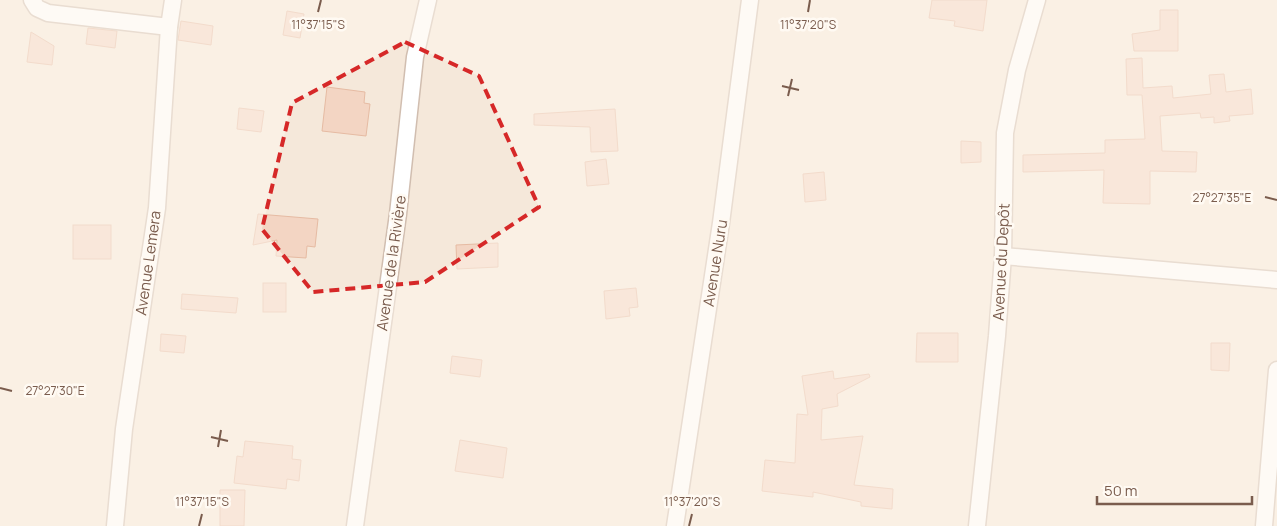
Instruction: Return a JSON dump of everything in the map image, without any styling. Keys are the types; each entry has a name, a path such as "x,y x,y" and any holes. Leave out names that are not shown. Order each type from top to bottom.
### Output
{"street":[{"path":"32,0 37,8 48,13 169,27"},
{"name":"Avenue Lemera","path":"115,526 124,429 157,208 169,27 173,0"},
{"name":"Avenue de la Rivière","path":"355,526 398,214 415,57 428,0"},
{"name":"Avenue Nuru","path":"675,526 721,223 750,0"},
{"name":"Avenue du Depôt","path":"977,526 997,336 1003,256 1005,134 1018,70 1037,0"},
{"path":"1003,256 1277,280"},
{"path":"1264,526 1277,370"}],"highlighted area":[{"path":"405,42 479,76 539,207 425,282 313,292 262,229 292,103"}],"shaded area":[{"path":"0,0 1277,0 1277,526 0,526"}],"building":[{"path":"932,0 987,0 983,31 954,26 955,21 929,18"},
{"path":"1160,10 1178,10 1178,51 1134,51 1132,34 1160,30"},
{"path":"287,11 304,14 300,38 283,35"},
{"path":"181,21 213,26 211,45 178,40"},
{"path":"88,28 117,31 115,48 86,44"},
{"path":"31,32 54,46 52,65 27,62"},
{"path":"1142,58 1143,88 1172,86 1173,98 1211,94 1209,75 1224,74 1226,92 1251,89 1253,114 1229,116 1230,121 1214,123 1214,117 1201,118 1200,113 1160,116 1162,151 1197,152 1196,172 1150,171 1150,204 1103,203 1104,170 1023,172 1023,155 1105,153 1105,140 1145,139 1142,95 1127,95 1126,59"},
{"path":"327,87 365,92 364,103 370,104 366,136 322,131"},
{"path":"239,108 264,111 261,132 237,129"},
{"path":"615,109 618,151 591,152 590,127 534,125 534,114"},
{"path":"961,141 981,142 981,162 961,163"},
{"path":"606,159 609,184 587,186 585,162"},
{"path":"824,172 826,200 805,202 803,174"},
{"path":"258,214 318,219 315,247 307,246 306,258 276,256 277,240 253,245"},
{"path":"73,225 111,225 111,259 73,259"},
{"path":"498,243 498,267 457,269 456,245"},
{"path":"263,283 286,283 286,312 263,312"},
{"path":"636,288 638,307 629,308 630,316 606,319 604,291"},
{"path":"182,294 238,298 236,313 181,309"},
{"path":"917,333 958,333 958,362 916,362"},
{"path":"161,334 186,336 184,353 160,351"},
{"path":"1211,343 1230,343 1229,371 1211,370"},
{"path":"452,356 482,360 480,377 450,373"},
{"path":"833,371 834,379 869,374 870,377 837,394 838,406 822,409 821,440 863,436 854,485 893,489 892,509 861,506 861,502 813,492 813,497 762,491 765,460 795,463 797,414 808,415 802,376"},
{"path":"460,440 507,448 503,478 455,471"},
{"path":"245,441 293,446 292,459 301,460 299,481 287,479 286,489 234,483 237,456 243,457"},
{"path":"220,490 245,490 244,526 220,526"}]}
